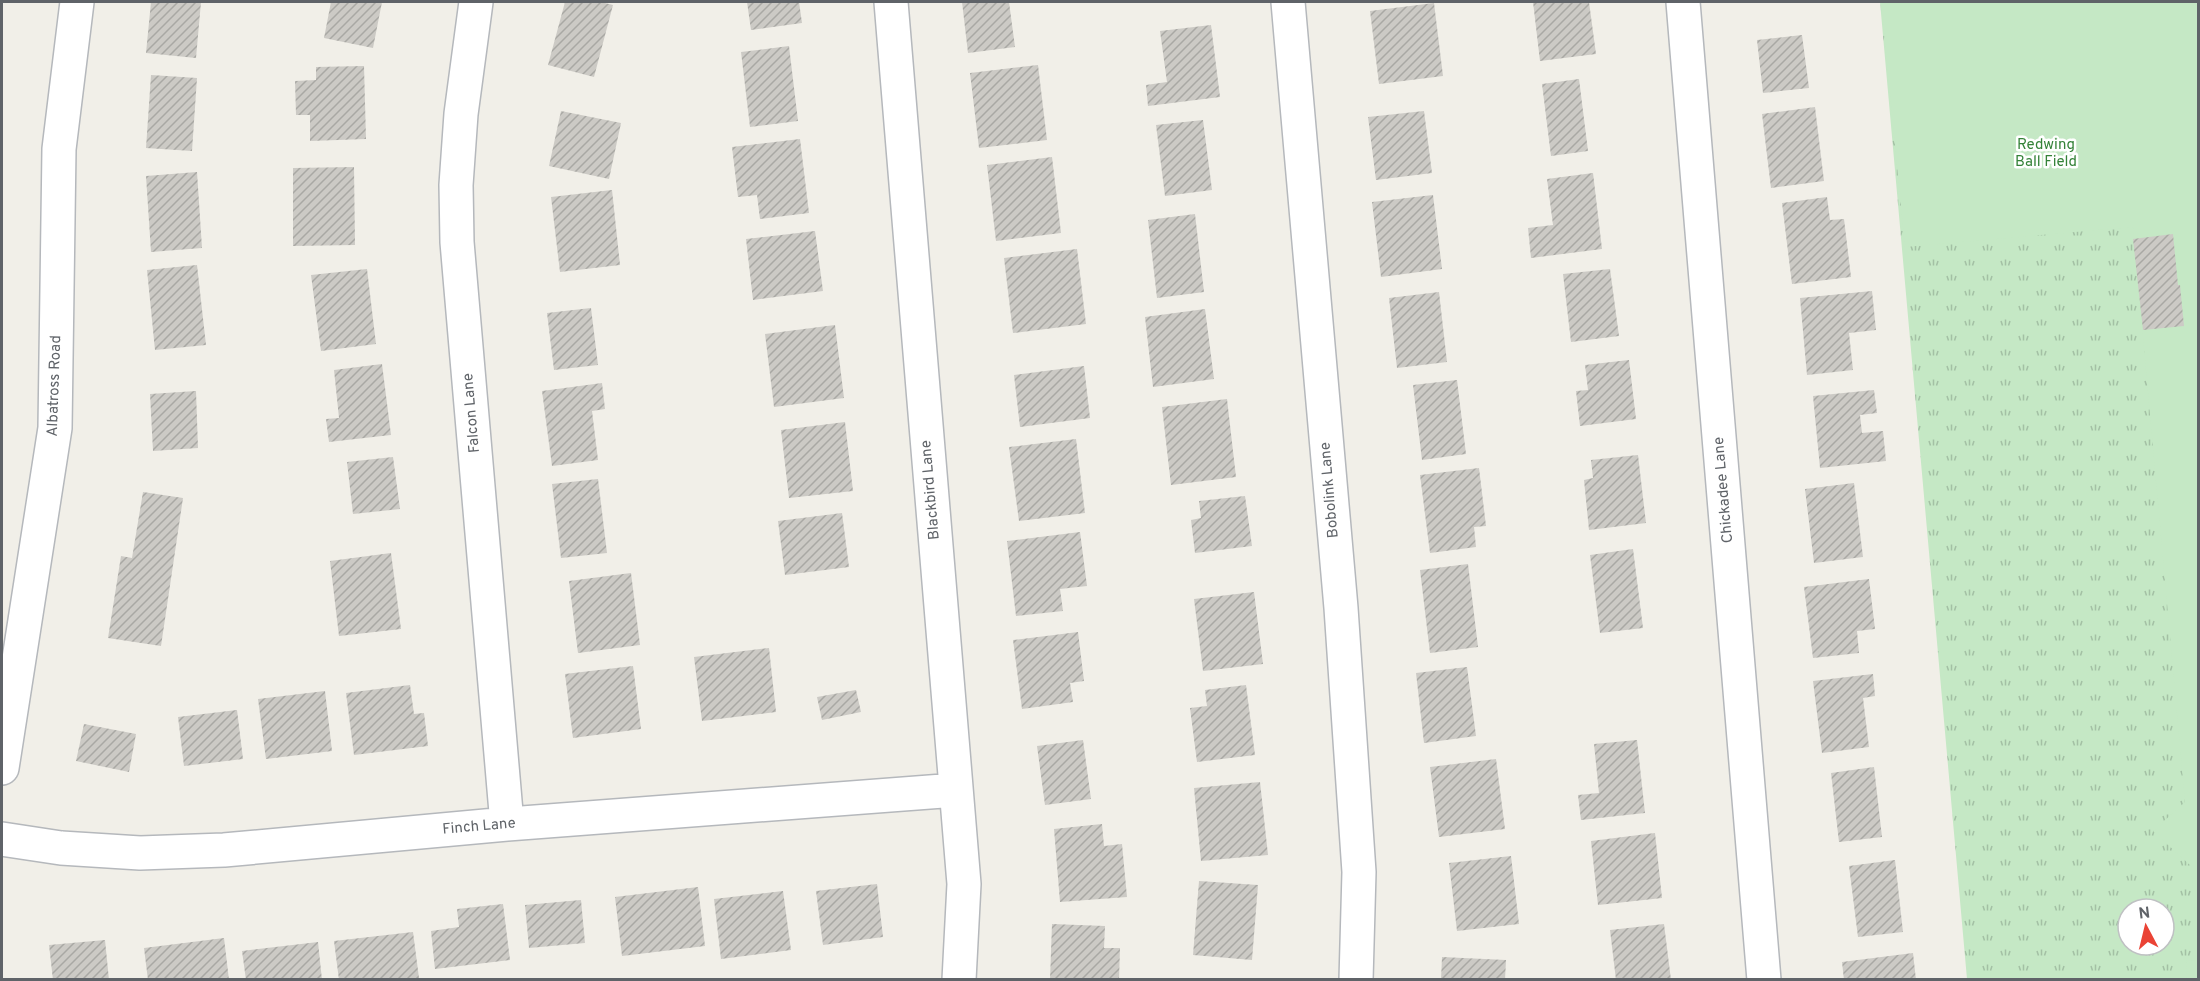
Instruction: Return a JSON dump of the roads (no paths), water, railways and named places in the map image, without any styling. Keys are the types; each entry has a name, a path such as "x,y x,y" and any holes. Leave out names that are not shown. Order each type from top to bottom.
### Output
{"street":[{"name":"Albatross Road","path":"2,768 9,682 55,428 59,149 77,2"},
{"name":"Falcon Lane","path":"476,2 461,114 456,185 457,242 507,824"},
{"name":"Blackbird Lane","path":"891,2 964,884 959,980"},
{"name":"Bobolink Lane","path":"1288,2 1341,608 1358,861 1356,980"},
{"name":"Chickadee Lane","path":"1683,2 1764,980"},
{"name":"Finch Lane","path":"2,839 61,848 140,853 224,850 507,824 956,790"}],"park label":[{"name":"Redwing Ball Field","path":"2046,154"}]}
